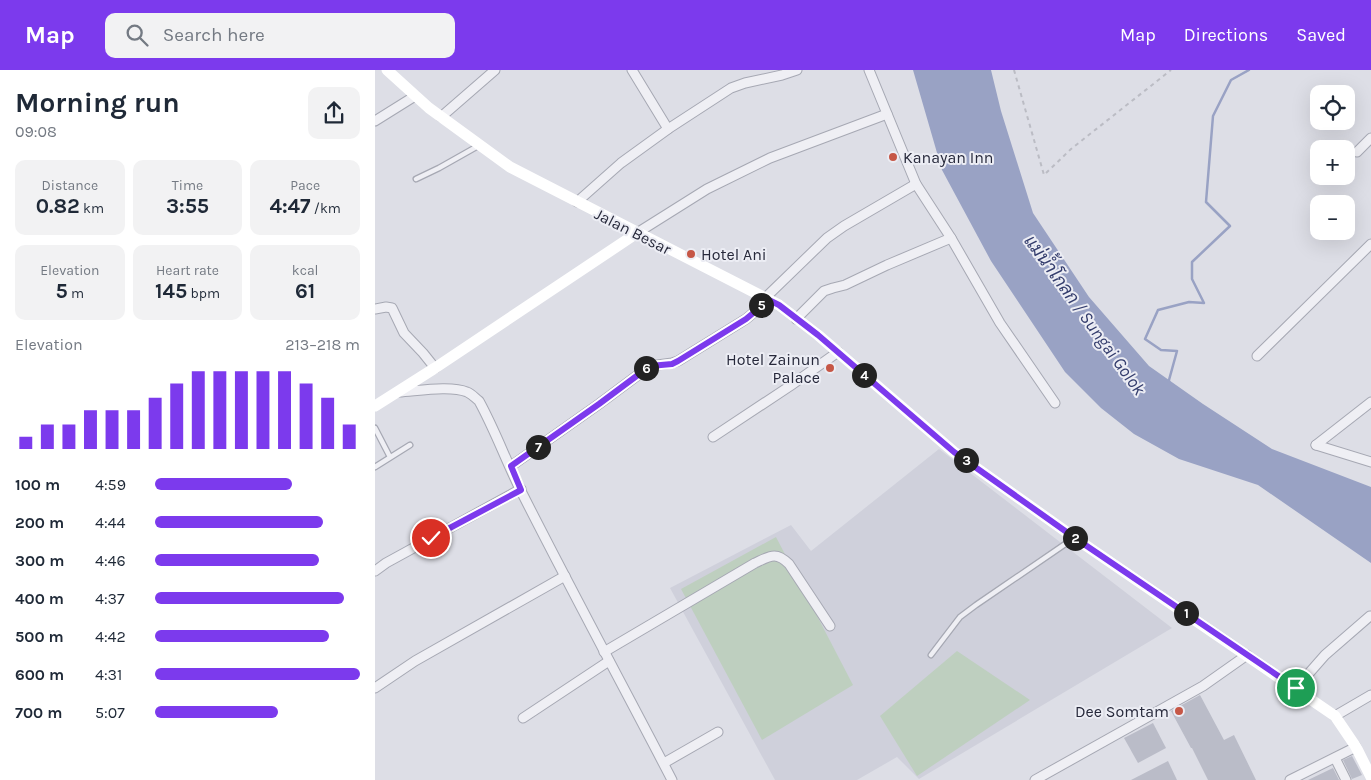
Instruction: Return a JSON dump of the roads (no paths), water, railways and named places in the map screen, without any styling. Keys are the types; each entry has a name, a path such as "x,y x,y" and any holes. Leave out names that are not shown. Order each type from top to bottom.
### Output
{"main road":[{"name":"Jalan Besar","path":"387,70 441,117 509,167 779,305 838,352 954,452 1075,538 1335,716 1356,748 1371,777"},
{"path":"375,406 399,392 637,233"}],"street":[{"path":"441,117 495,70"},
{"path":"632,70 668,129"},
{"path":"577,202 621,163 668,129 731,88 797,70"},
{"path":"869,70 916,184 951,238 1000,323 1055,403"},
{"path":"375,121 415,96"},
{"path":"637,233 707,189 769,158 887,114"},
{"path":"1357,152 1371,138"},
{"path":"511,466 650,366 672,364 746,319 827,238 916,184"},
{"path":"796,318 824,291 845,285 951,238"},
{"path":"1257,356 1371,244"},
{"path":"375,309 392,308 404,333 435,368"},
{"path":"713,437 838,352"},
{"path":"399,392 453,389 465,391 479,401 521,490 604,652 656,746 672,780"},
{"path":"1371,402 1316,444 1371,462"},
{"path":"375,571 521,490"},
{"path":"604,652 755,563 775,555 782,557 789,564 830,626"},
{"path":"375,688 415,661 565,576"},
{"path":"1296,688 1325,655 1371,616"},
{"path":"1035,780 1203,686 1247,655"},
{"path":"523,718 609,661"},
{"path":"1335,716 1371,695"},
{"path":"663,763 718,732"},
{"path":"1290,780 1356,748"},
{"path":"1335,758 1346,780"}],"lane":[{"path":"416,179 480,145"},
{"path":"375,428 390,457"},
{"path":"375,467 410,445"},
{"path":"931,655 960,618 976,605 1075,538"}],"water":[{"name":"แม่น้ำโกลก / Sungai Golok","path":"913,70 991,70 1001,111 1033,213 1089,297 1149,366 1203,404 1272,449 1371,487 1371,563 1258,485 1179,459 1134,434 1101,408 1065,372 991,261 942,170"}],"waterway":[{"path":"1169,383 1177,351 1161,350 1145,339 1158,310 1189,302 1204,303 1192,279 1192,262 1230,226 1206,202 1213,116 1231,80 1249,70"}],"place":[{"name":"Kanayan Inn","path":"893,157"},
{"name":"Hotel Ani","path":"691,254"},
{"name":"Hotel Zainun Palace","path":"830,368"},
{"name":"Dee Somtam","path":"1179,711"}]}
